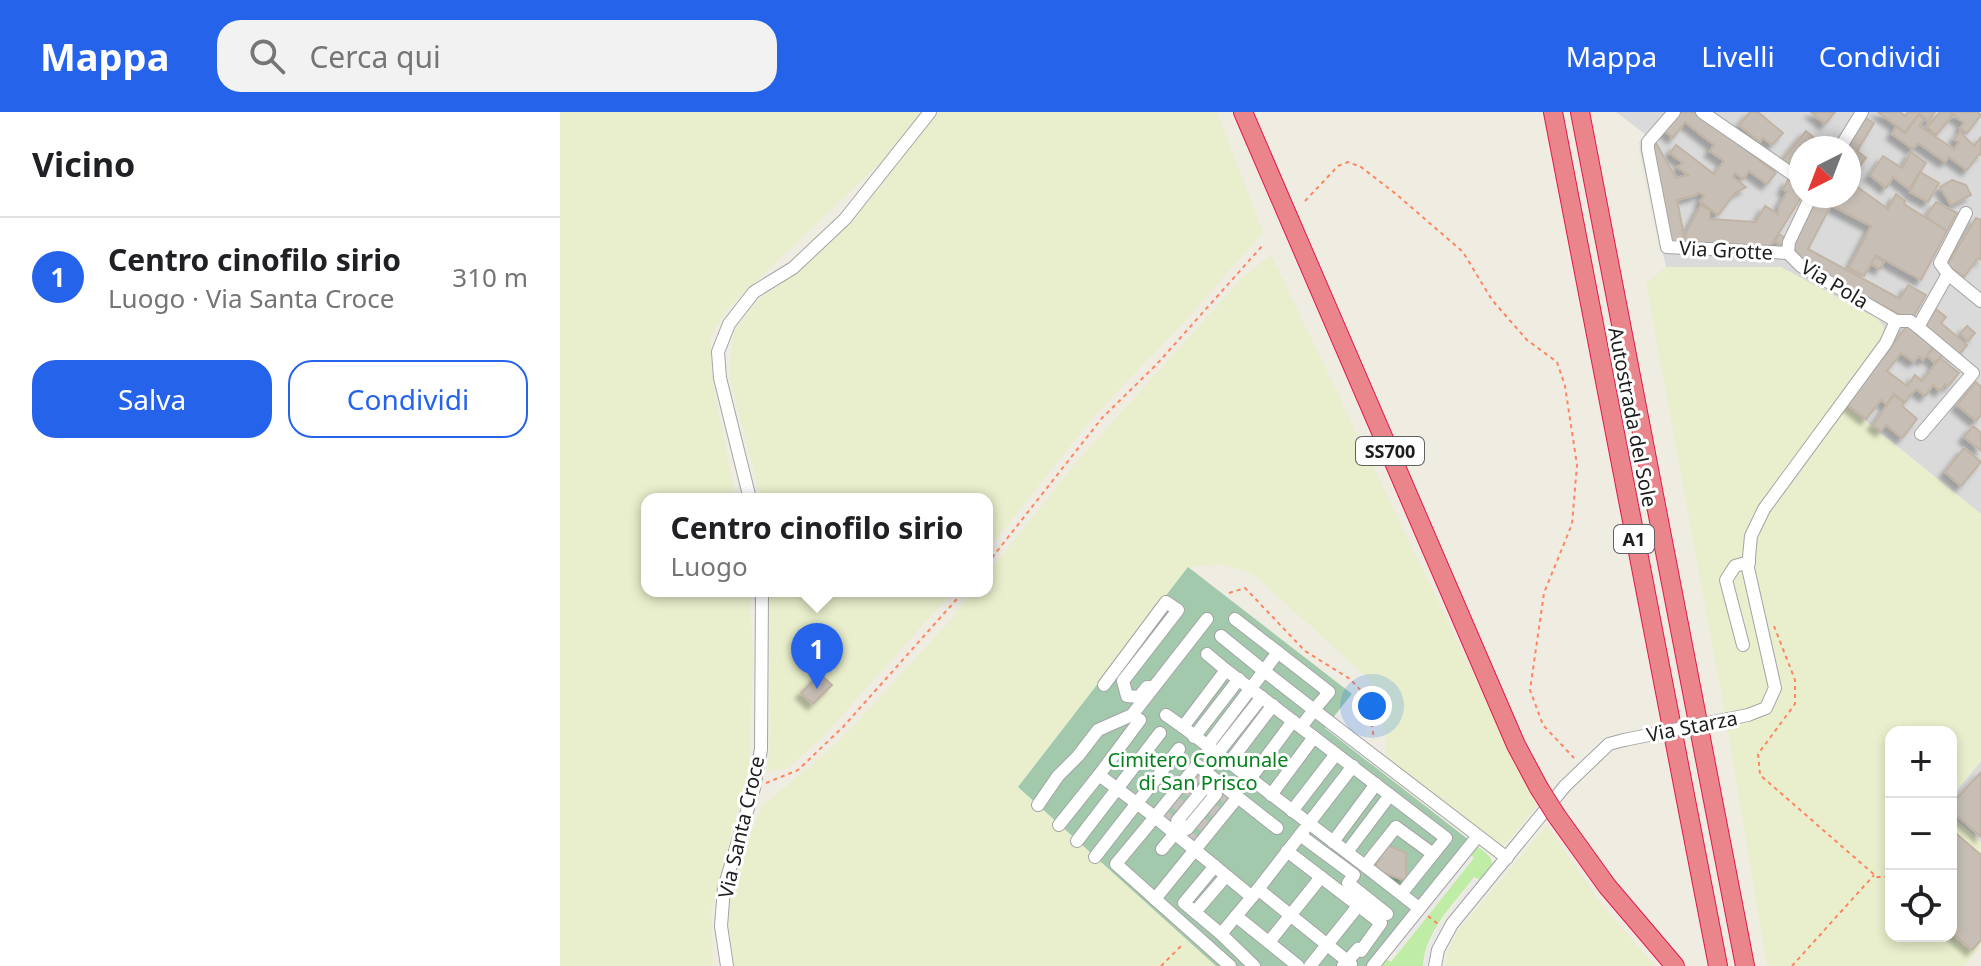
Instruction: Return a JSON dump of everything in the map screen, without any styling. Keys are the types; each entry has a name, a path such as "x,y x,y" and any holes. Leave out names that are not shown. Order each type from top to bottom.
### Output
{"highway":[{"name":"SS700","path":"1243,112 1516,745 1556,815 1607,886 1675,966"},
{"name":"Autostrada del Sole","path":"1553,112 1718,966"},
{"name":"Autostrada del Sole","path":"1580,112 1745,966"}],"street":[{"path":"749,493 720,378 718,352 729,324 754,292 793,268 845,219 896,159 930,112"},
{"name":"Via Grotte","path":"1674,112 1648,142 1667,247 1788,253"},
{"path":"1702,112 1789,172"},
{"path":"1847,136 1862,112"},
{"name":"Via Pola","path":"1805,208 1789,242 1788,253 1801,266 1896,321 1910,321 1918,327"},
{"path":"1966,213 1940,263 1948,274 1981,301"},
{"path":"1921,434 1973,373 1918,327 1948,274"},
{"name":"Via Starza","path":"1435,966 1438,950 1452,924 1583,768 1609,744 1748,715 1766,708 1775,688 1749,562 1751,536 1764,509 1886,343 1896,321"},
{"path":"1743,645 1726,580 1735,566 1749,562"},
{"name":"Via Santa Croce","path":"727,966 721,926 724,888 754,788 761,749 762,597"},
{"path":"1104,685 1166,602 1178,610 1123,681 1127,696 1139,697 1147,687 1153,687"},
{"path":"1038,805 1058,776 1098,730 1110,721 1132,715 1207,619"},
{"path":"1235,619 1329,692 1250,779"},
{"path":"1221,636 1507,858"},
{"path":"1212,750 1256,693 1264,671 1278,652"},
{"path":"1207,654 1446,838 1401,894"},
{"path":"1183,727 1226,670"},
{"path":"1194,737 1239,679"},
{"path":"1229,763 1273,705"},
{"path":"1059,825 1140,720 1132,715"},
{"path":"1166,715 1292,811 1304,829 1354,875 1348,883 1387,914"},
{"path":"1077,841 1160,733"},
{"path":"1271,795 1314,737"},
{"path":"1095,857 1179,749"},
{"path":"1292,811 1336,754"},
{"path":"1214,786 1198,761 1116,864 1230,966"},
{"path":"1221,934 1353,766"},
{"path":"1099,775 1155,817 1179,829"},
{"path":"1333,842 1376,784"},
{"path":"1277,828 1237,798 1214,786 1206,786 1177,821 1179,829 1195,849 1226,876 1290,915 1348,964 1381,923 1287,851"},
{"path":"1347,852 1390,795"},
{"path":"1155,899 1237,798"},
{"path":"1365,866 1409,810"},
{"path":"1396,827 1433,854"},
{"path":"1162,849 1179,829"},
{"path":"1304,829 1333,842 1420,909"},
{"path":"1373,966 1477,837"},
{"path":"1215,866 1184,903 1254,966"},
{"path":"1195,912 1226,876"},
{"path":"1269,942 1321,877"},
{"path":"1310,966 1358,906"},
{"path":"1236,916 1298,966"}],"path":[{"path":"1305,201 1338,166 1348,162 1361,167 1463,252 1492,300 1527,340 1557,362 1565,388 1577,465 1572,524 1544,593 1530,690 1543,725 1583,768"},
{"path":"993,556 1102,418 1157,364 1263,245"},
{"path":"1229,593 1245,588 1305,651 1350,679 1367,697 1378,760"},
{"path":"754,788 798,770 843,727 959,597"},
{"path":"1769,618 1795,680 1795,704 1758,754 1760,775 1875,874 1885,876"},
{"path":"1792,966 1875,874"},
{"path":"1420,909 1439,925"},
{"path":"1161,966 1181,946"}],"shaded area":[{"path":"1616,112 1981,112 1981,514 1839,399 1781,267 1666,267 1639,143 1645,134"},
{"path":"1352,694 1361,705 1371,764 1325,728"},
{"path":"1981,761 1981,842 1957,820 1957,790"},
{"path":"1466,852 1473,858 1397,953 1390,947"},
{"path":"1474,879 1481,882 1432,966 1424,966 1427,947 1433,935"}],"green space":[{"path":"560,112 921,112 882,161 728,308 710,338 713,385 735,493 641,493 641,597 749,597 753,654 749,768 711,909 713,966 560,966"},
{"path":"938,112 1217,112 1263,232 1186,320 1093,417 993,543 993,493 759,493 729,376 734,330 757,301 824,247 869,201"},
{"path":"1271,255 1537,806 1501,849 1387,760 1382,701 1369,679 1253,574 1224,564 1188,567 1018,787 1216,966 732,966 728,934 730,894 741,856 763,805 823,756 859,720 968,597 993,597 993,566 1075,464 1244,276"},
{"path":"1666,267 1781,267 1878,319 1884,327 1883,339 1839,400 1981,514 1981,761 1957,790 1957,726 1885,726 1885,942 1957,942 1957,820 1981,842 1981,946 1964,966 1767,966 1726,720 1646,283"},
{"name":"Cimitero Comunale di San Prisco","path":"1188,567 1352,694 1325,728 1469,840 1366,966 1216,966 1018,787"},
{"path":"770,597 948,597 824,735 788,768 766,772 770,747"},
{"path":"1547,825 1602,905 1655,966 1445,966 1457,932"},
{"path":"1477,846 1491,858 1492,865 1482,881 1474,877 1442,918 1429,941 1423,966 1379,966 1384,958 1391,962 1474,858 1468,852"}],"building":[{"path":"1680,112 1697,112 1776,173 1767,184 1749,171 1743,179 1735,173 1733,177 1746,187 1735,193 1718,215 1700,201 1704,196 1699,192 1677,200 1684,236 1682,243 1670,244 1649,144 1656,143 1676,178 1688,175 1677,167 1683,163 1670,153 1676,145 1714,174 1724,161 1710,151 1714,145 1685,122 1673,138 1665,131"},
{"path":"1750,112 1758,112 1783,133 1772,145 1763,138 1760,142 1739,125"},
{"path":"1811,112 1835,112 1825,124"},
{"path":"1878,112 1900,112 1905,116 1908,112 1935,112 1928,121 1919,114 1905,132"},
{"path":"1940,112 1953,115 1936,135 1927,127"},
{"path":"1950,112 1977,112 1981,115 1967,133 1960,128 1964,123"},
{"path":"1919,115 1924,119 1919,126 1954,149 1959,142 1954,139 1960,132 1974,146 1981,137 1981,155 1967,170 1949,157 1945,162 1918,143 1913,149 1892,134 1896,127 1905,133"},
{"path":"1862,116 1874,123 1861,144 1861,136 1851,136"},
{"path":"1789,152 1789,166 1782,160"},
{"path":"1911,152 1926,163 1909,189 1893,177 1886,188 1870,175 1883,156 1902,168"},
{"path":"1920,172 1939,183 1928,202 1910,192"},
{"path":"1952,180 1966,185 1971,195 1951,205 1940,187"},
{"path":"1789,181 1789,208 1794,208 1770,247 1684,243 1701,205 1710,211 1710,219 1756,222 1765,206 1778,214 1787,192 1783,189"},
{"path":"1861,190 1888,209 1896,194 1905,201 1904,204 1947,231 1921,280 1876,255 1864,276 1849,268 1871,226 1837,208 1861,208"},
{"path":"1936,202 1957,213 1947,231 1926,217"},
{"path":"1811,208 1829,208 1808,249 1900,299 1908,285 1926,295 1911,321 1804,263 1795,250 1794,240"},
{"path":"1976,218 1981,220 1981,260 1978,258 1964,277 1947,265"},
{"path":"1779,234 1787,239 1783,246 1775,242"},
{"path":"1875,257 1884,262 1880,269 1871,264"},
{"path":"1936,309 1946,317 1941,323 1967,345 1957,357 1921,327"},
{"path":"1907,326 1933,347 1923,360 1919,356 1914,362 1901,353 1887,371 1907,386 1915,375 1922,381 1940,358 1959,373 1940,391 1933,385 1925,396 1916,389 1905,402 1894,394 1886,404 1881,400 1866,419 1847,404"},
{"path":"1967,326 1975,333 1968,341 1960,334"},
{"path":"1933,348 1942,355 1935,363 1927,356"},
{"path":"1976,382 1981,387 1981,415 1976,421 1957,405"},
{"path":"1894,395 1917,419 1902,438 1886,425 1881,431 1873,425"},
{"path":"1973,426 1981,433 1981,451 1964,437"},
{"path":"1964,448 1981,462 1961,486 1945,472"},
{"path":"820,674 832,685 813,704 801,693"},
{"path":"1981,772 1981,837 1957,815 1957,798"},
{"path":"1957,834 1981,855 1981,940 1972,950 1957,937"},
{"path":"1387,845 1406,853 1406,881 1374,869"}],"tunnel":[{"path":"1164,824 1207,772"},
{"path":"1186,842 1228,790"}],"place":[{"name":"Centro cinofilo sirio","path":"817,689"}]}
